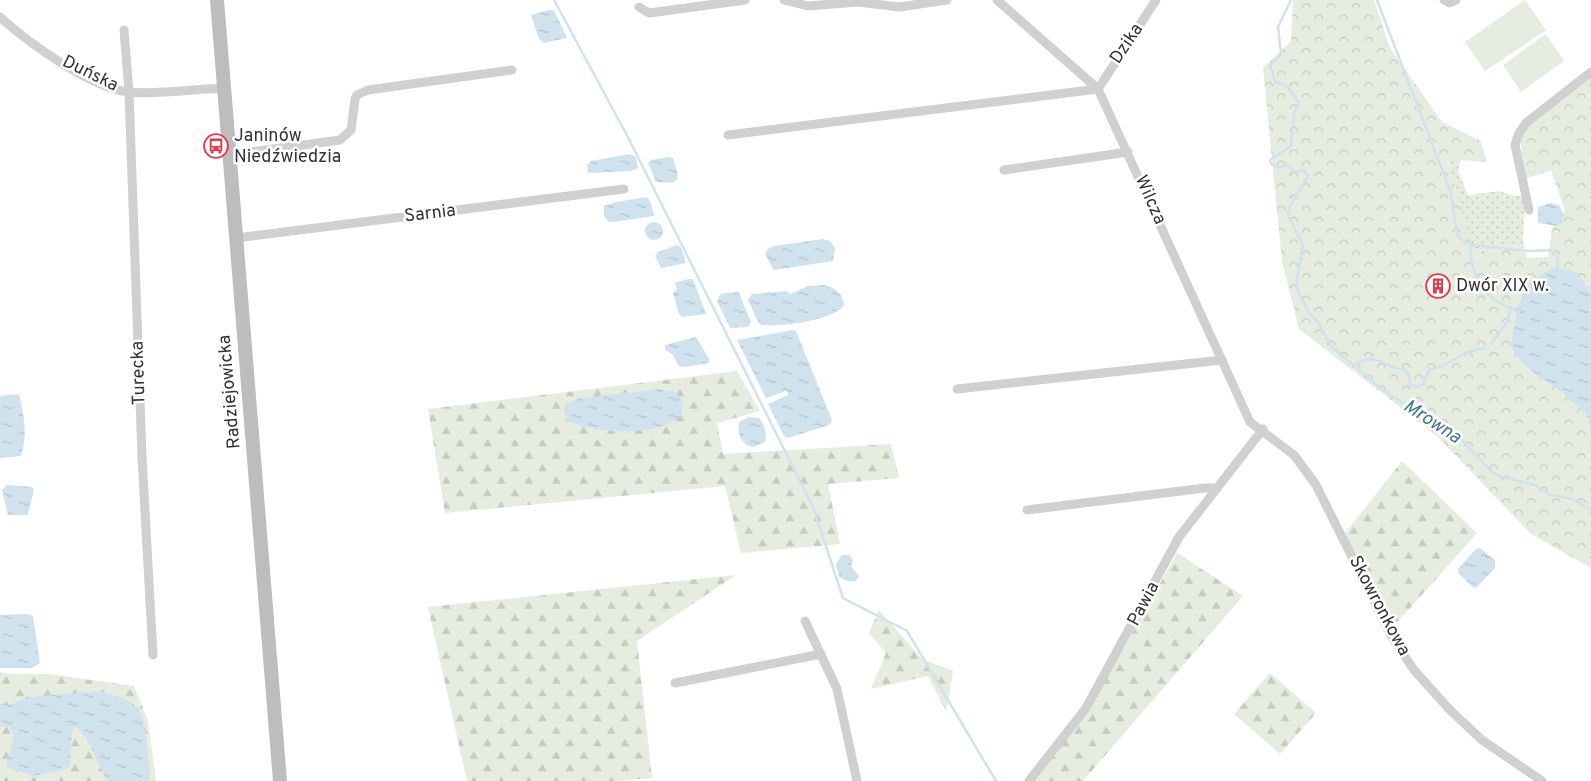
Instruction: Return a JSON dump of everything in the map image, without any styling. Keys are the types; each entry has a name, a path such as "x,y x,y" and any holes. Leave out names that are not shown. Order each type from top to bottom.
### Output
{"main road":[{"name":"Radziejowicka","path":"217,0 280,781"}],"street":[{"path":"639,7 649,13 745,0"},
{"path":"784,0 808,6 858,2 899,7 947,0"},
{"name":"Wilcza","path":"997,0 1098,88 1250,422 1263,429"},
{"name":"Dzika","path":"1098,88 1156,0"},
{"path":"1444,0 1449,3 1456,0"},
{"name":"Duńska","path":"0,17 38,47 110,88 129,92 224,88"},
{"name":"Turecka","path":"124,30 129,92 142,457 153,655"},
{"path":"229,155 340,140 352,130 354,100 357,96 368,90 512,70"},
{"path":"1529,210 1515,145 1519,133 1526,123 1591,72"},
{"path":"728,135 1098,88"},
{"path":"1004,170 1128,152"},
{"name":"Sarnia","path":"236,238 624,189"},
{"path":"957,389 1222,360"},
{"name":"Pawia","path":"1029,781 1086,708 1180,537 1263,429"},
{"name":"Skowronkowa","path":"1263,429 1294,455 1316,485 1393,638 1414,670 1450,710 1482,740 1542,781"},
{"path":"1026,510 1217,488"},
{"path":"805,621 837,689 857,781"},
{"path":"675,683 821,654"}],"green space":[{"path":"1293,0 1374,0 1390,48 1442,122 1481,141 1487,162 1447,159 1475,258 1523,240 1527,258 1548,257 1552,228 1565,211 1551,170 1525,179 1520,135 1528,126 1591,78 1591,568 1531,534 1436,435 1299,329 1282,262 1263,68 1291,41"},
{"path":"1525,0 1546,30 1485,71 1465,42"},
{"path":"1546,34 1564,61 1521,92 1503,65"},
{"path":"1447,158 1461,160 1458,171 1468,195 1499,191 1514,196 1522,196 1525,202 1523,240 1474,258"},
{"path":"737,371 760,411 717,423 723,454 891,444 899,478 828,484 840,544 741,553 725,486 445,513 428,409"},
{"path":"1402,461 1477,533 1387,634 1343,536"},
{"path":"1177,553 1243,596 1083,781 1034,781 1089,710"},
{"path":"736,575 637,641 652,778 616,781 467,781 428,607"},
{"path":"879,610 922,659 953,671 946,711 928,676 871,689 886,653 869,633"},
{"path":"0,672 9,674 49,674 134,686 148,721 156,781 0,781"},
{"path":"1270,673 1316,713 1280,754 1234,714"}],"water":[{"path":"554,10 567,38 544,43 539,39 531,15"},
{"path":"630,154 636,157 638,168 631,171 588,173 587,165 591,161"},
{"path":"673,158 678,175 677,180 672,183 656,182 648,163 651,160"},
{"path":"647,197 651,203 654,216 614,222 609,222 604,217 604,206"},
{"path":"1551,203 1560,206 1564,217 1562,223 1557,226 1538,223 1538,207"},
{"path":"654,222 660,225 663,231 660,237 654,240 648,237 645,231 648,225"},
{"path":"823,239 830,241 835,248 833,261 774,270 765,254 768,249 774,246"},
{"path":"677,245 681,247 686,263 661,268 655,256 658,252"},
{"path":"1553,268 1578,273 1591,294 1591,441 1590,423 1585,413 1570,398 1531,371 1516,355 1511,345 1517,309 1525,290 1541,274"},
{"path":"693,279 706,314 682,317 679,314 673,293 677,289 675,283"},
{"path":"825,285 839,292 843,298 844,306 828,316 805,322 761,325 748,300 752,294 787,291 790,294 808,286"},
{"path":"739,293 751,322 748,327 730,328 717,301 720,294"},
{"path":"796,331 832,420 829,425 788,438 784,436 768,404 788,395 788,393 786,391 766,398 737,340"},
{"path":"696,337 709,359 709,363 685,367 679,366 672,354 665,350 665,345"},
{"path":"659,389 675,392 683,401 681,416 657,428 625,432 593,429 567,420 564,410 566,404 580,398"},
{"path":"19,394 25,433 21,456 0,458 0,396"},
{"path":"749,417 759,418 766,432 765,442 753,447 745,444 739,430 739,422"},
{"path":"7,485 32,487 34,490 28,515 8,515 2,490"},
{"path":"1480,548 1495,560 1495,568 1476,588 1459,574 1458,569 1476,549"},
{"path":"842,555 849,555 853,560 851,566 859,576 856,581 847,581 839,577 836,564"},
{"path":"26,614 33,616 40,663 32,668 0,668 0,615"},
{"path":"101,691 129,701 137,707 143,722 147,742 150,781 108,781 85,737 75,726 72,730 70,766 60,771 33,776 6,767 14,736 9,726 0,727 0,704 12,704 27,697"}],"waterway":[{"path":"554,0 630,141 813,507 843,598 907,631 996,781"},
{"name":"Mrowna","path":"1291,0 1278,27 1281,54 1270,65 1275,82 1286,85 1299,102 1294,114 1291,146 1270,160 1271,164 1279,167 1288,165 1294,172 1303,170 1307,174 1307,178 1290,206 1288,215 1303,245 1296,287 1308,311 1318,323 1332,347 1384,391 1462,440 1491,471 1501,477 1535,485 1547,494 1572,499 1591,510"},
{"name":"Mrowna","path":"1377,0 1451,193 1457,234 1461,239 1472,245 1528,251 1551,250 1558,259 1557,269"},
{"name":"Mrowna","path":"1472,245 1470,251 1472,265 1487,293 1501,304 1519,312"},
{"path":"1491,344 1507,322 1511,307"},
{"name":"Mrowna","path":"1354,365 1369,359 1380,361 1405,370 1409,376 1410,385 1418,387 1423,384 1429,370 1443,366 1465,353 1484,348"}],"place":[{"name":"Janinów Niedźwiedzia","path":"216,146"},
{"name":"Dwór XIX w.","path":"1438,286"}]}
